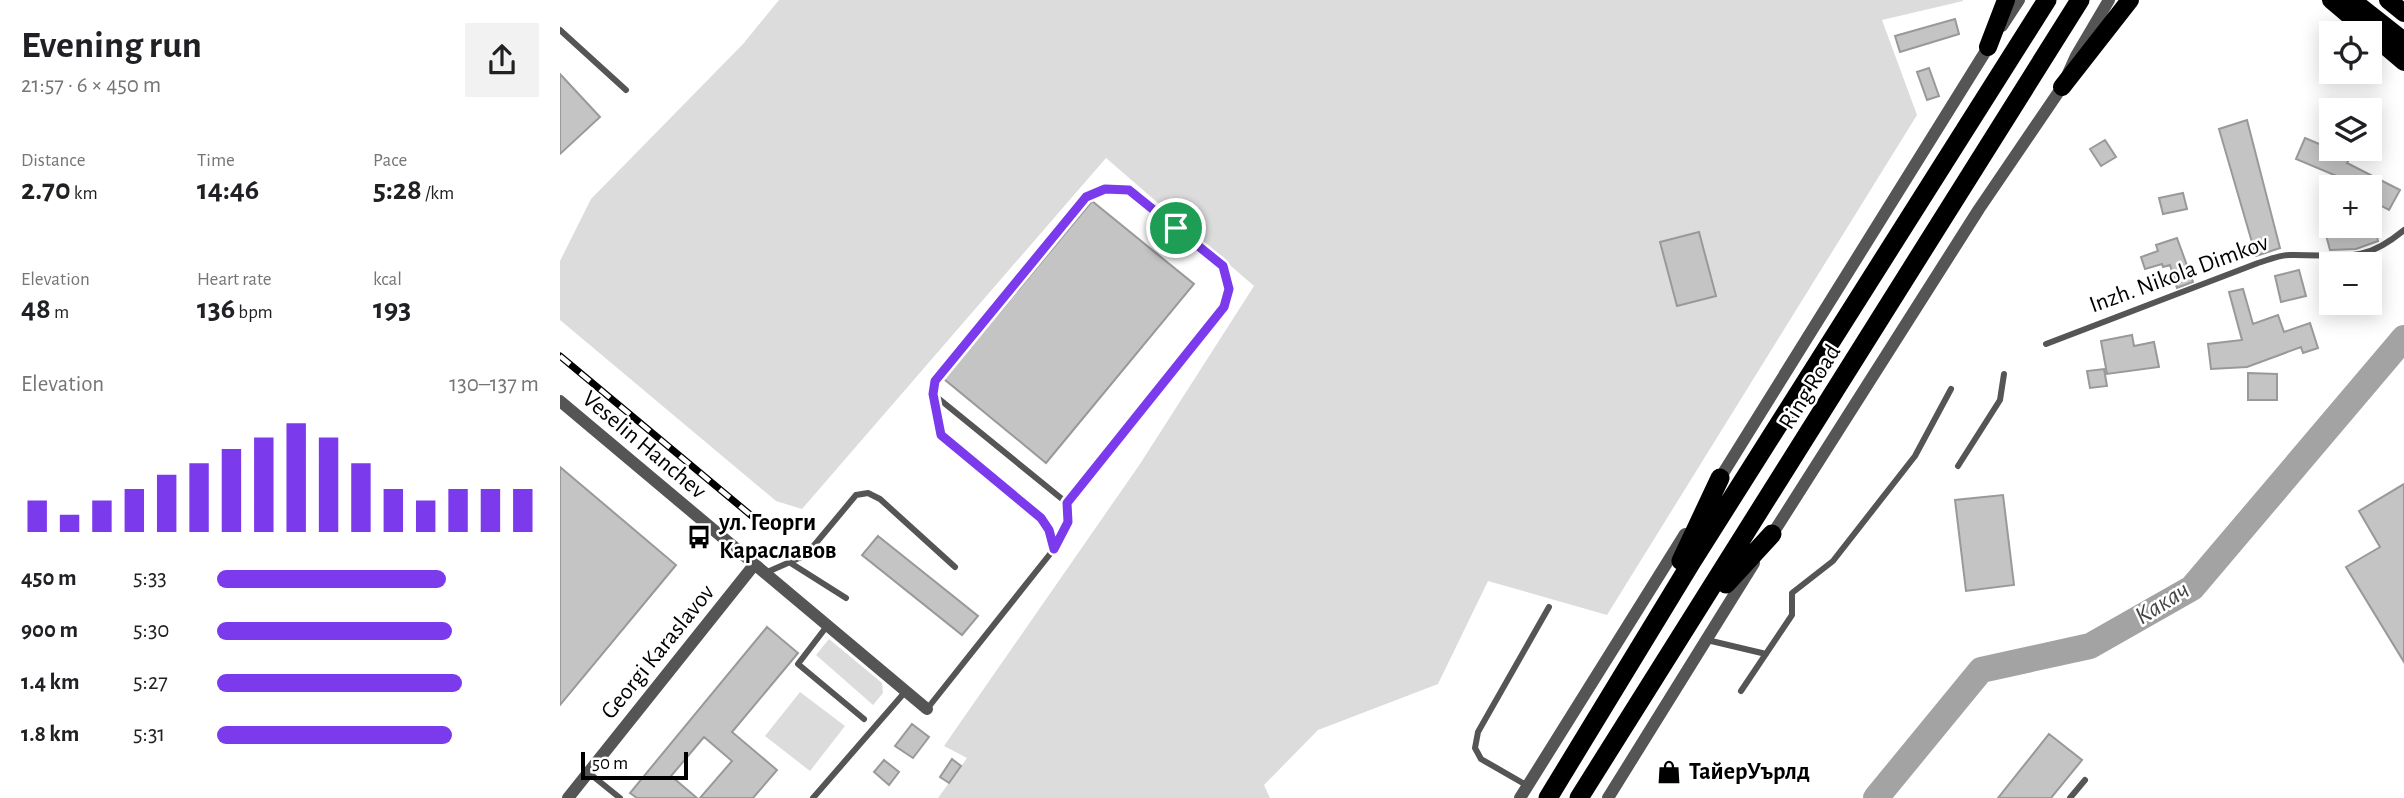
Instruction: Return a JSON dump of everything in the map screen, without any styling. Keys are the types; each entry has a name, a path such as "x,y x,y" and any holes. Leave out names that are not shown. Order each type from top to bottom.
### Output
{"highway":[{"name":"Ring Road","path":"1548,798 1699,552 2047,0"},
{"name":"Ring Road","path":"1579,798 1681,634 1719,579 2080,0"},
{"path":"1629,669 1720,478"},
{"path":"1681,634 1772,534"}],"main road":[{"path":"1988,47 2006,0"},
{"path":"2062,87 2130,0"},
{"path":"2315,0 2353,21"},
{"path":"2331,0 2355,21"},
{"path":"2352,0 2404,41"},
{"path":"2388,0 2404,13"},
{"path":"2395,0 2404,13"},
{"path":"2382,44 2404,62"}],"street":[{"path":"1520,798 2019,0"},
{"path":"1608,798 1979,209 2062,87 2076,56 2109,0"},
{"name":"Veselin Hanchev","path":"560,401 928,709"},
{"name":"Georgi Karaslavov","path":"568,798 759,569"}],"lane":[{"path":"560,30 626,90"},
{"path":"928,709 1054,549 1068,522 1067,503 1224,307 1229,289 1223,266 1129,190 1105,189 1086,197 935,381 933,394 941,435 1041,518 1049,530 1054,549"},
{"name":"Inzh. Nikola Dimkov","path":"2046,344 2258,263 2288,255 2351,257 2384,247 2404,230"},
{"path":"1958,466 2000,400 2004,374"},
{"path":"1741,691 1792,615 1792,593 1833,561 1907,466 1951,389"},
{"path":"933,394 1067,503"},
{"path":"759,569 806,555 856,495 869,493 880,499 955,567"},
{"path":"789,562 846,598"},
{"path":"1528,786 1482,759 1475,748 1478,732 1549,607"},
{"path":"827,626 797,664 864,719"},
{"path":"1707,640 1766,654"},
{"path":"813,798 905,692"},
{"path":"588,773 620,798"},
{"path":"2070,798 2085,780"}],"shaded area":[{"path":"779,0 1963,1 1882,20 1917,115 1607,615 1488,581 1438,684 1318,730 1264,785 1270,798 938,798 967,758 944,746 1140,464 1254,286 1106,158 802,509 776,501 560,320 560,261 591,199 743,44"},
{"path":"829,639 882,683 883,693 873,705 816,655"},
{"path":"800,692 845,726 810,771 765,736"}],"building":[{"path":"1955,19 1959,34 1900,52 1895,36"},
{"path":"1929,68 1939,96 1927,100 1917,72"},
{"path":"560,74 600,117 560,154"},
{"path":"2247,120 2280,248 2256,256 2219,129"},
{"path":"2305,138 2319,144 2319,161 2348,161 2347,163 2371,175 2334,175 2296,159"},
{"path":"2105,140 2116,157 2101,166 2090,149"},
{"path":"2382,181 2400,190 2389,210 2382,206"},
{"path":"2183,193 2187,209 2163,214 2159,198"},
{"path":"1092,201 1194,284 1046,463 944,379"},
{"path":"1699,232 1716,296 1677,306 1660,242"},
{"path":"2177,238 2193,282 2177,288 2170,265 2163,267 2162,264 2145,269 2141,257 2158,251 2156,245"},
{"path":"2327,238 2377,238 2378,241 2356,249 2330,250"},
{"path":"2299,270 2306,296 2281,302 2275,276"},
{"path":"2243,289 2253,324 2278,315 2284,332 2310,323 2318,348 2303,353 2301,347 2247,367 2211,369 2208,344 2242,340 2229,292"},
{"path":"2132,335 2134,346 2154,342 2159,367 2107,374 2101,341"},
{"path":"2104,369 2107,386 2090,388 2087,371"},
{"path":"2248,373 2277,374 2277,400 2248,400"},
{"path":"560,467 676,565 560,705"},
{"path":"2404,484 2404,662 2346,567 2380,547 2359,511"},
{"path":"2003,495 2014,585 1966,591 1955,500"},
{"path":"878,536 978,616 962,635 862,555"},
{"path":"767,627 798,653 732,732 777,770 753,798 700,798 732,761 704,737 671,776 697,798 637,798 630,793"},
{"path":"912,724 929,737 913,758 895,746"},
{"path":"2049,734 2082,760 2051,798 1998,798"},
{"path":"952,759 961,766 949,783 940,777"},
{"path":"884,760 899,772 889,785 874,772"}],"waterway":[{"name":"Какач","path":"1876,798 1981,670 2090,646 2192,588 2404,338"}],"railway":[{"path":"560,356 753,517"}],"place":[{"name":"ул. Георги Караславов","path":"699,537"},
{"name":"ТайерУърлд","path":"1669,772"}],"route":[{"path":"1105,189 1129,190 1176,228 1223,266 1229,289 1224,307 1067,503 1068,522 1054,549 1049,530 1041,518 941,435 933,394 935,381 1086,197 1105,189"}]}
